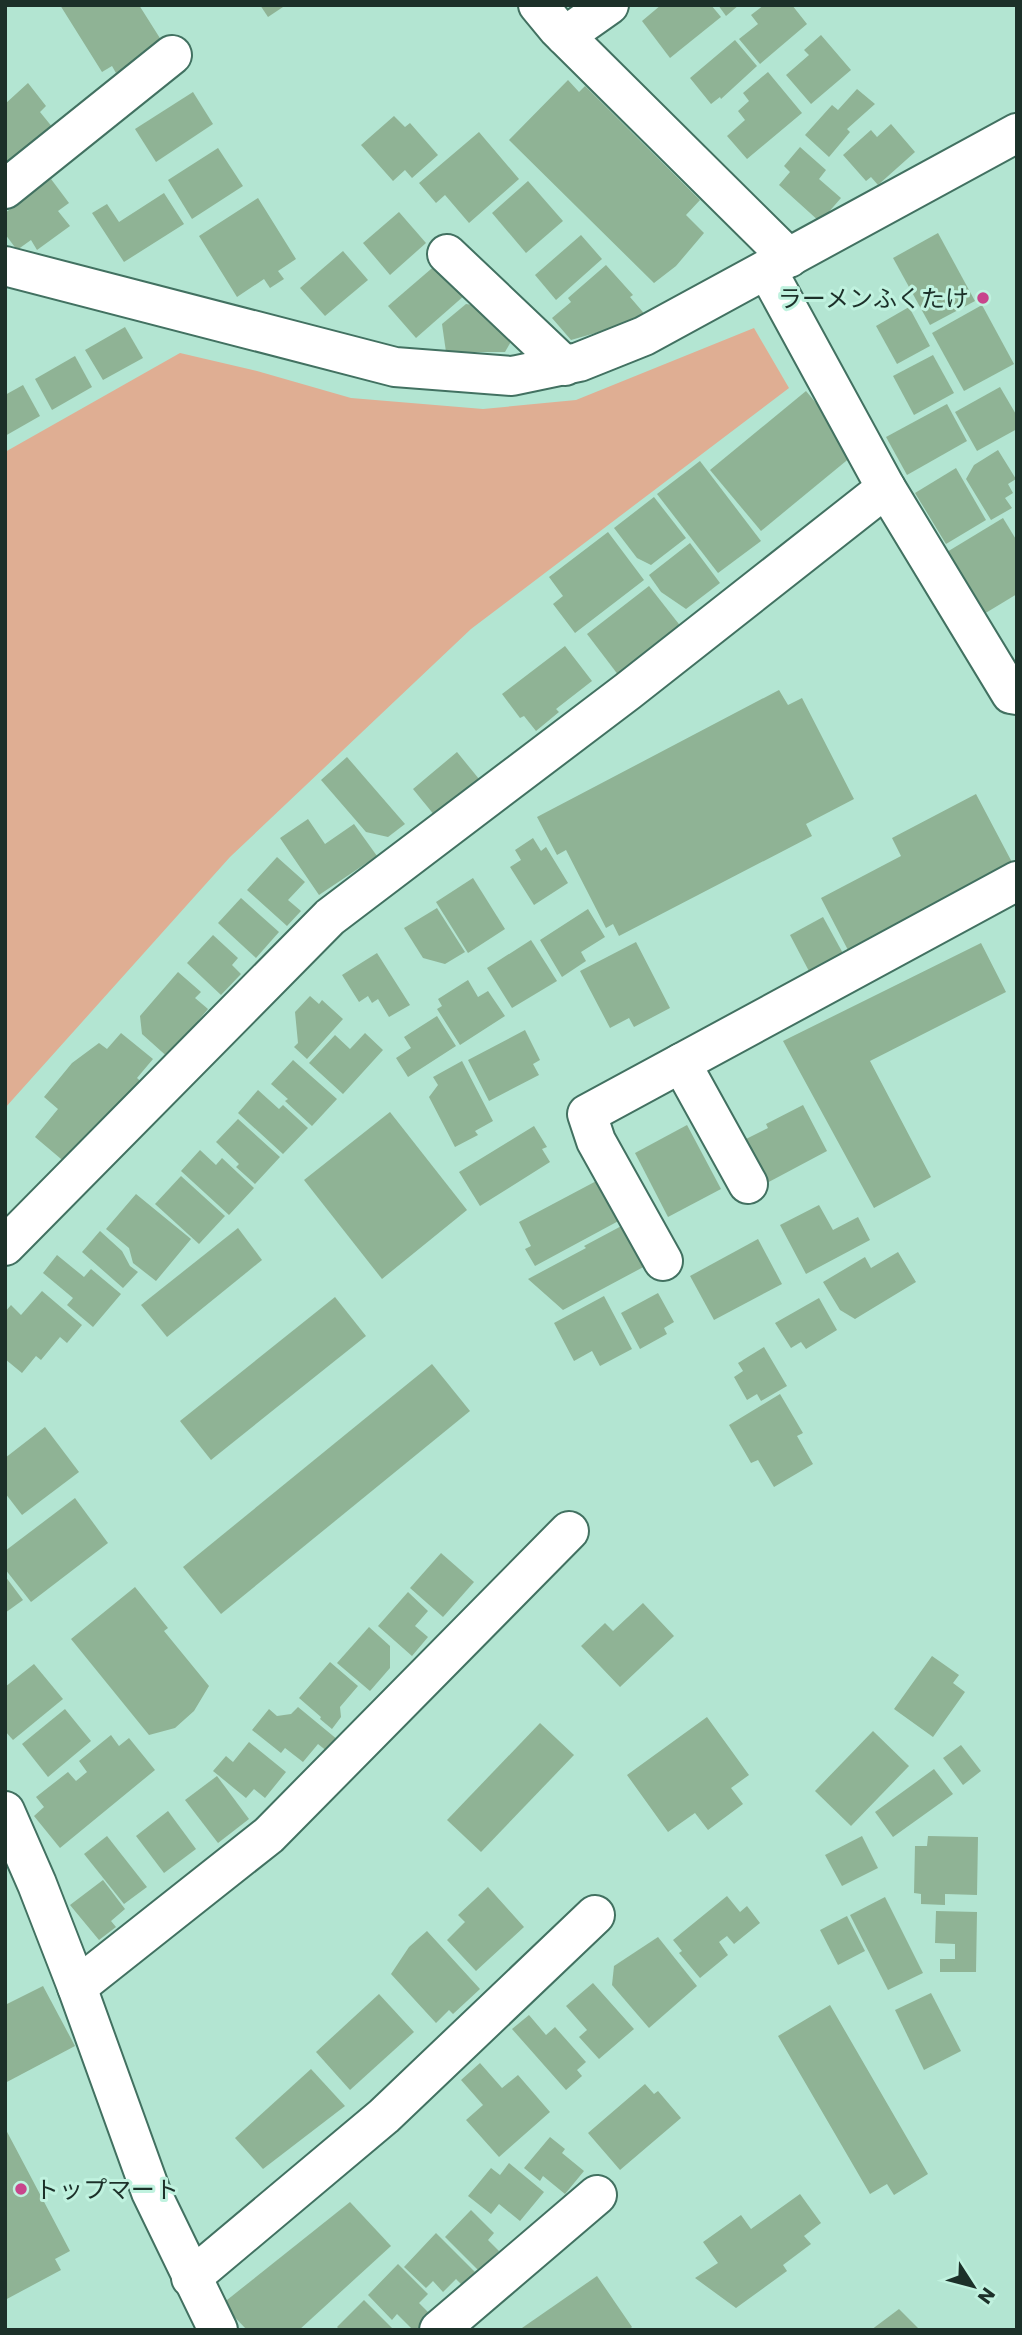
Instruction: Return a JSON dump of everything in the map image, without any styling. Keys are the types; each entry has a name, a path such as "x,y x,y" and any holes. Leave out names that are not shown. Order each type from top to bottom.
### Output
{"street":[{"path":"538,5 778,264 886,488 1011,694 1017,695"},
{"path":"565,36 609,5"},
{"path":"5,189 172,55"},
{"path":"5,266 395,367 512,376 565,366 644,336 1017,133"},
{"path":"447,254 565,366"},
{"path":"5,1247 330,917 628,691 886,488"},
{"path":"663,1261 596,1141 587,1114 1017,881"},
{"path":"681,1063 748,1184"},
{"path":"77,1987 269,1835 569,1531"},
{"path":"5,1811 77,1987 151,2192 218,2330"},
{"path":"191,2278 384,2116 595,1915"},
{"path":"439,2330 597,2195"}],"shaded area":[{"path":"754,328 789,388 471,629 230,857 5,1108 5,452 180,353 257,371 351,398 483,409 576,400"}],"building":[{"path":"60,5 139,5 163,43 116,73 112,66 102,72"},
{"path":"260,5 286,5 268,17"},
{"path":"661,5 711,5 721,17 670,58 642,21"},
{"path":"718,5 739,5 726,16"},
{"path":"764,5 792,5 807,24 760,64 739,39 758,24 751,15"},
{"path":"821,35 851,70 811,104 786,75 809,55 804,50"},
{"path":"735,40 757,66 721,99 720,97 711,104 690,78"},
{"path":"768,72 802,113 747,159 727,136 745,120 738,111 749,101 743,93"},
{"path":"568,80 579,92 585,86 700,200 686,215 704,233 676,266 654,283 509,140"},
{"path":"28,83 46,106 40,112 53,128 5,166 5,104"},
{"path":"857,89 875,104 847,129 850,132 829,157 805,135 832,105 838,110"},
{"path":"193,92 213,124 156,162 135,129"},
{"path":"394,116 405,127 410,123 438,155 412,178 405,170 393,181 361,145"},
{"path":"891,124 915,152 878,185 871,177 866,181 843,155 871,130 877,137"},
{"path":"479,132 519,179 469,223 445,195 436,203 419,183"},
{"path":"800,147 826,170 819,179 841,198 820,222 779,185 790,172 784,166"},
{"path":"218,148 243,186 192,219 168,180"},
{"path":"51,179 69,203 58,211 70,226 37,250 31,240 17,250 5,234 5,213"},
{"path":"528,181 563,221 526,253 492,213"},
{"path":"164,193 184,224 124,262 92,213 107,204 119,222"},
{"path":"258,198 296,259 278,271 284,279 270,288 264,279 237,297 199,236"},
{"path":"399,212 426,243 390,275 363,243"},
{"path":"938,233 975,301 930,325 893,258"},
{"path":"581,235 602,259 556,300 535,275"},
{"path":"343,251 368,280 325,316 300,288"},
{"path":"438,263 465,295 416,338 388,306"},
{"path":"606,265 633,295 630,297 648,318 571,340 552,318 571,302 568,298"},
{"path":"466,304 493,308 516,333 505,352 446,352 442,324"},
{"path":"982,305 1014,364 964,391 932,333"},
{"path":"909,307 930,346 897,364 876,326"},
{"path":"125,327 143,358 103,380 85,350"},
{"path":"933,355 954,393 914,415 893,376"},
{"path":"75,356 92,387 52,410 35,379"},
{"path":"23,385 40,416 5,436 5,395"},
{"path":"1000,387 1017,416 1017,429 977,451 955,412"},
{"path":"806,391 857,452 761,531 710,470"},
{"path":"947,404 967,441 907,475 886,437"},
{"path":"998,450 1016,479 1008,484 1013,493 1005,498 1012,508 991,520 966,479 974,465"},
{"path":"700,461 761,541 718,573 657,494"},
{"path":"956,468 986,520 946,544 915,493"},
{"path":"654,497 686,538 651,565 637,558 614,528"},
{"path":"1003,518 1017,541 1017,594 979,617 942,555"},
{"path":"608,532 644,580 575,633 553,604 563,596 549,577"},
{"path":"690,543 720,583 686,609 661,592 649,575"},
{"path":"649,586 682,628 619,676 587,634"},
{"path":"565,646 592,681 556,709 559,712 536,731 524,716 520,718 502,694"},
{"path":"779,690 788,705 802,698 854,799 806,824 812,836 619,936 613,924 606,928 566,850 557,855 537,817"},
{"path":"457,752 479,779 435,816 413,789"},
{"path":"347,757 405,824 388,837 366,832 321,780"},
{"path":"976,794 1014,866 849,952 821,898 901,856 892,838"},
{"path":"308,819 325,844 354,824 377,856 319,895 280,838"},
{"path":"533,838 541,851 546,847 568,883 534,905 510,867 521,860 515,850"},
{"path":"277,857 305,882 288,900 301,911 287,926 247,890"},
{"path":"473,878 505,929 468,953 436,902"},
{"path":"241,898 279,932 256,958 218,923"},
{"path":"437,908 465,952 445,964 423,958 404,928"},
{"path":"588,909 605,937 581,952 586,961 562,977 540,940"},
{"path":"823,917 845,957 811,975 790,935"},
{"path":"213,935 238,958 232,965 241,974 221,995 187,963"},
{"path":"531,940 557,981 512,1008 487,968"},
{"path":"636,942 670,1008 634,1027 629,1018 610,1028 580,971"},
{"path":"981,943 1006,992 870,1061 931,1177 874,1208 783,1041"},
{"path":"377,953 410,1005 389,1017 378,999 372,1003 368,996 359,1002 342,975"},
{"path":"178,972 201,992 195,998 208,1009 198,1021 202,1024 171,1060 142,1034 140,1016"},
{"path":"468,980 478,997 488,991 505,1016 460,1045 437,1009 442,1006 438,999"},
{"path":"310,996 319,1004 322,1000 343,1019 307,1059 294,1047 298,1043 295,1012"},
{"path":"437,1016 456,1046 408,1077 396,1058 411,1048 404,1037"},
{"path":"525,1030 540,1060 533,1064 539,1075 489,1101 468,1060"},
{"path":"121,1033 153,1059 137,1078 146,1086 67,1164 35,1137 58,1109 44,1097 72,1063 99,1043 107,1049"},
{"path":"365,1033 383,1050 343,1094 309,1063 335,1035 350,1049"},
{"path":"293,1060 337,1099 312,1126 271,1084"},
{"path":"462,1061 493,1121 475,1131 478,1135 455,1147 429,1097 438,1085 433,1077"},
{"path":"258,1090 279,1109 283,1105 308,1128 283,1154 238,1113"},
{"path":"803,1105 827,1151 765,1184 742,1141 768,1128 766,1124"},
{"path":"390,1112 467,1210 382,1279 304,1180"},
{"path":"238,1119 280,1157 255,1184 236,1167 239,1164 216,1142"},
{"path":"687,1125 721,1189 668,1217 635,1153"},
{"path":"534,1126 547,1147 542,1149 550,1162 480,1206 459,1172"},
{"path":"200,1150 216,1165 222,1158 254,1188 229,1215 181,1171"},
{"path":"181,1176 225,1216 199,1244 155,1204"},
{"path":"602,1178 624,1218 535,1266 525,1249 531,1246 519,1222"},
{"path":"136,1194 191,1239 156,1281 133,1263 129,1248 106,1229"},
{"path":"819,1205 833,1230 858,1217 870,1240 806,1274 780,1225"},
{"path":"627,1223 649,1264 563,1310 528,1279 586,1248 584,1246"},
{"path":"238,1228 262,1260 167,1337 141,1305"},
{"path":"100,1231 122,1251 130,1266 138,1272 123,1288 82,1252"},
{"path":"758,1239 782,1284 714,1320 690,1276"},
{"path":"898,1252 916,1282 855,1319 840,1310 823,1282 865,1257 871,1268"},
{"path":"57,1255 84,1277 91,1269 121,1294 93,1327 67,1305 73,1298 43,1273"},
{"path":"42,1291 82,1325 67,1343 60,1337 41,1360 36,1356 22,1373 5,1359 5,1312 11,1305 21,1315"},
{"path":"658,1293 674,1322 664,1328 667,1334 640,1349 621,1313"},
{"path":"604,1296 632,1349 600,1366 592,1351 574,1361 554,1323"},
{"path":"335,1297 366,1336 211,1460 180,1421"},
{"path":"819,1298 837,1330 806,1349 801,1342 791,1348 775,1323"},
{"path":"764,1347 787,1386 761,1401 757,1394 747,1400 734,1377 743,1371 738,1363"},
{"path":"432,1364 470,1411 221,1614 183,1567"},
{"path":"780,1394 803,1433 797,1436 813,1464 774,1487 758,1460 751,1463 729,1425"},
{"path":"45,1427 79,1472 22,1515 5,1493 5,1458"},
{"path":"75,1498 108,1543 31,1602 5,1569 5,1551"},
{"path":"441,1553 474,1582 443,1617 410,1588"},
{"path":"5,1576 23,1600 5,1613"},
{"path":"135,1587 168,1628 164,1631 209,1686 194,1711 175,1728 149,1735 71,1639"},
{"path":"408,1592 428,1611 415,1626 428,1637 412,1656 378,1626"},
{"path":"643,1603 674,1636 620,1687 581,1646 605,1623 613,1631"},
{"path":"369,1627 390,1646 390,1668 370,1691 337,1663"},
{"path":"932,1656 959,1675 953,1683 965,1692 933,1737 894,1709"},
{"path":"330,1662 358,1686 340,1707 341,1717 332,1729 299,1698"},
{"path":"34,1664 63,1699 13,1740 5,1731 5,1687"},
{"path":"298,1707 338,1740 328,1752 318,1744 303,1762 285,1748 281,1753 252,1730 269,1709 277,1716 291,1714"},
{"path":"65,1709 91,1741 48,1777 22,1744"},
{"path":"707,1717 749,1775 731,1788 743,1804 708,1830 695,1813 668,1832 627,1775"},
{"path":"540,1723 574,1755 481,1852 447,1820"},
{"path":"873,1731 909,1766 851,1826 815,1791"},
{"path":"111,1735 119,1746 129,1738 155,1770 60,1848 34,1816 44,1807 36,1797 68,1772 76,1781 87,1772 79,1761"},
{"path":"249,1742 286,1772 265,1798 254,1789 246,1798 213,1771 226,1756 233,1762"},
{"path":"961,1745 981,1771 963,1785 943,1758"},
{"path":"934,1769 953,1794 893,1837 875,1812"},
{"path":"217,1776 249,1819 218,1843 185,1800"},
{"path":"168,1811 196,1849 164,1873 136,1836"},
{"path":"107,1836 147,1887 124,1904 84,1854"},
{"path":"862,1836 878,1868 842,1886 825,1855"},
{"path":"928,1836 978,1837 977,1895 945,1894 945,1905 921,1904 921,1894 914,1893 915,1846 927,1846"},
{"path":"103,1880 125,1909 111,1921 116,1927 99,1940 70,1905"},
{"path":"488,1887 524,1927 476,1971 447,1940 465,1922 458,1915"},
{"path":"727,1896 740,1912 747,1906 760,1923 734,1944 727,1936 719,1942 728,1955 700,1978 679,1953 682,1951 673,1940"},
{"path":"885,1897 923,1973 888,1990 850,1915"},
{"path":"936,1911 977,1912 976,1972 940,1972 940,1959 955,1959 955,1944 935,1943"},
{"path":"847,1916 865,1951 838,1965 820,1930"},
{"path":"427,1931 480,1989 453,2014 449,2010 436,2023 391,1974 409,1947"},
{"path":"658,1937 697,1986 649,2028 612,1985 614,1966"},
{"path":"593,1983 634,2029 599,2059 579,2037 587,2030 566,2006"},
{"path":"43,1986 75,2046 5,2083 5,2005"},
{"path":"931,1993 961,2051 924,2070 895,2010"},
{"path":"379,1994 414,2032 350,2090 316,2052"},
{"path":"830,2005 928,2174 894,2195 887,2184 870,2194 778,2036"},
{"path":"529,2015 546,2035 555,2027 586,2062 577,2070 582,2076 566,2090 512,2029"},
{"path":"480,2063 502,2088 518,2075 550,2112 499,2157 466,2120 483,2105 461,2080"},
{"path":"311,2069 345,2106 263,2169 235,2138"},
{"path":"645,2084 654,2094 658,2091 681,2118 620,2170 588,2133"},
{"name":"トップマート","path":"5,2128 70,2251 55,2259 61,2270 5,2300"},
{"path":"550,2137 565,2149 562,2153 584,2171 565,2194 543,2176 540,2181 524,2168"},
{"path":"509,2163 544,2192 520,2221 499,2204 491,2214 468,2196 491,2168 500,2175"},
{"path":"800,2194 821,2223 804,2236 811,2244 783,2265 787,2271 736,2308 695,2278 718,2263 703,2242 741,2215 751,2229"},
{"path":"350,2202 391,2246 299,2330 247,2330 222,2304"},
{"path":"471,2210 494,2233 488,2240 499,2251 479,2271 445,2237"},
{"path":"436,2233 475,2272 462,2285 456,2279 443,2292 433,2281 426,2288 404,2267"},
{"path":"398,2264 428,2294 419,2303 431,2315 416,2330 397,2314 392,2320 368,2295"},
{"path":"597,2276 632,2327 629,2330 523,2330 522,2328"},
{"path":"364,2300 394,2330 340,2330 337,2327"},
{"path":"899,2309 920,2330 871,2330"}],"place":[{"name":"ラーメンふくたけ","path":"983,298"},
{"name":"トップマート","path":"21,2189"}]}
